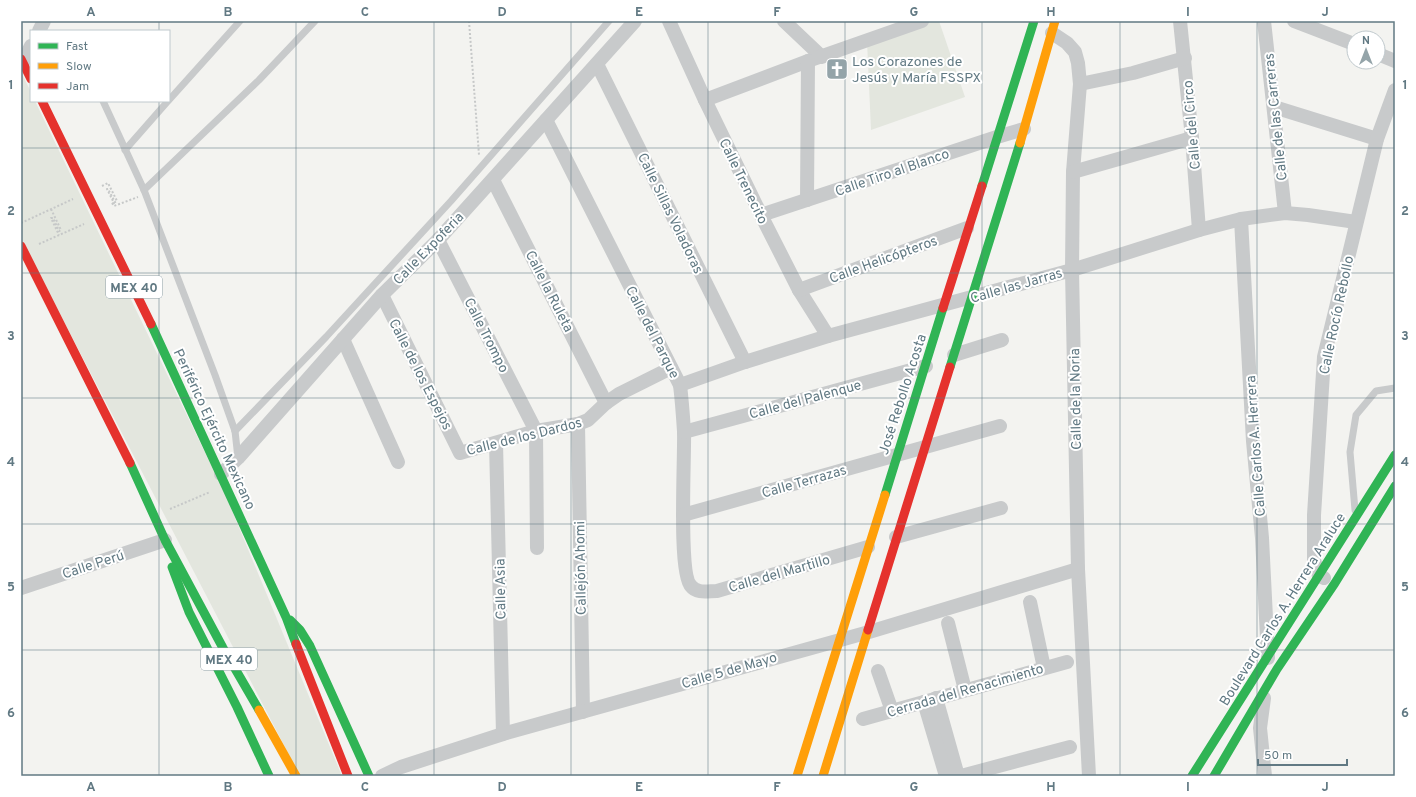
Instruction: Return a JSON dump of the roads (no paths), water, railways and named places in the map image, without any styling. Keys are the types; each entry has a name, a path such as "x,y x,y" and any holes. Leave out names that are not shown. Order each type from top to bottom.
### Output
{"main road":[{"name":"José Rebollo Acosta","path":"797,776 1034,21"},
{"path":"823,776 869,632 896,537 926,446 1024,129 1053,27"},
{"path":"27,54 30,73"},
{"name":"Periférico Ejército Mexicano","path":"43,102 99,214 148,317 286,617 348,776"},
{"name":"MEX 40","path":"23,255 140,483 165,540 223,648 296,776"},
{"name":"Boulevard Carlos A. Herrera Araluce","path":"1192,776 1395,455"},
{"name":"Boulevard Carlos A. Herrera Araluce","path":"1214,776 1277,669 1334,583 1395,486"},
{"path":"165,540 178,587 193,622 226,685 269,776"},
{"path":"286,617 300,630 310,646 369,776"}],"street":[{"path":"40,30 44,21"},
{"name":"Calle Expoferia","path":"223,480 238,458 382,295 438,240 635,21"},
{"name":"Calle Trenecito","path":"669,21 705,100 761,215 799,290 828,336"},
{"path":"784,21 822,56"},
{"path":"705,100 822,56 899,24 922,21"},
{"name":"Calle del Circo","path":"1180,21 1185,58 1199,230"},
{"name":"Calle de las Carreras","path":"1264,21 1285,213"},
{"path":"1294,21 1346,41"},
{"name":"Calle de la Noria","path":"1053,27 1075,52 1078,63 1080,84 1073,172 1072,270 1078,569 1089,776"},
{"path":"1080,84 1133,73 1185,58"},
{"path":"807,200 808,61"},
{"name":"Calle Sillas Voladoras","path":"597,64 745,362"},
{"name":"Calle Rocío Rebollo","path":"1319,576 1314,560 1314,530 1323,370 1327,342 1377,139 1395,90"},
{"path":"1274,107 1377,139"},
{"name":"Calle del Parque","path":"546,120 680,386 684,432 683,515 685,570 690,586"},
{"name":"Calle Tiro al Blanco","path":"761,215 1024,129"},
{"path":"1073,172 1192,138"},
{"name":"Calle la Ruleta","path":"493,180 606,403"},
{"name":"Calle las Jarras","path":"680,386 745,362 828,336 1072,270 1199,230 1241,219 1285,213 1356,222"},
{"name":"Calle Carlos A. Herrera","path":"1241,219 1253,441 1262,538 1267,658"},
{"name":"Calle Helicópteros","path":"799,290 968,228"},
{"name":"Calle Trompo","path":"438,240 536,430"},
{"name":"Calle de los Espejos","path":"382,295 460,453"},
{"path":"343,339 398,462"},
{"path":"954,355 1002,340"},
{"name":"Calle del Palenque","path":"684,432 926,366"},
{"name":"Calle de los Dardos","path":"460,453 536,430 558,428 578,424 588,420 606,403 648,378 671,368"},
{"name":"Callejón Ahomi","path":"578,424 583,712"},
{"name":"Calle Terrazas","path":"683,515 783,488 898,453 1000,426"},
{"path":"536,430 537,548"},
{"name":"Calle Asia","path":"496,443 503,734"},
{"path":"896,537 1001,508"},
{"name":"Calle Perú","path":"21,588 165,540"},
{"name":"Calle del Martillo","path":"690,586 696,590 704,592 717,590 868,547"},
{"name":"Calle 5 de Mayo","path":"382,776 401,767 503,734 869,632 1078,569"},
{"path":"1319,576 1334,583"},
{"path":"1030,602 1044,668"},
{"path":"948,623 965,690"},
{"path":"1267,658 1277,669"},
{"name":"Cerrada del Renacimiento","path":"863,719 1067,662"},
{"path":"878,671 892,711"},
{"path":"1265,691 1260,728 1265,776"},
{"path":"930,700 946,776"},
{"path":"930,700 958,776"},
{"path":"961,776 1070,747"}],"lane":[{"path":"170,98 240,21"},
{"path":"144,192 259,80 315,21"},
{"path":"235,431 326,337 480,168 609,21"},
{"path":"103,102 144,192 215,375 235,431 238,458"},
{"path":"125,150 166,102"},
{"path":"1356,518 1350,452 1356,415 1376,391 1395,388"}],"place":[{"name":"Los Corazones de Jesús y María FSSPX","path":"837,69"}]}
